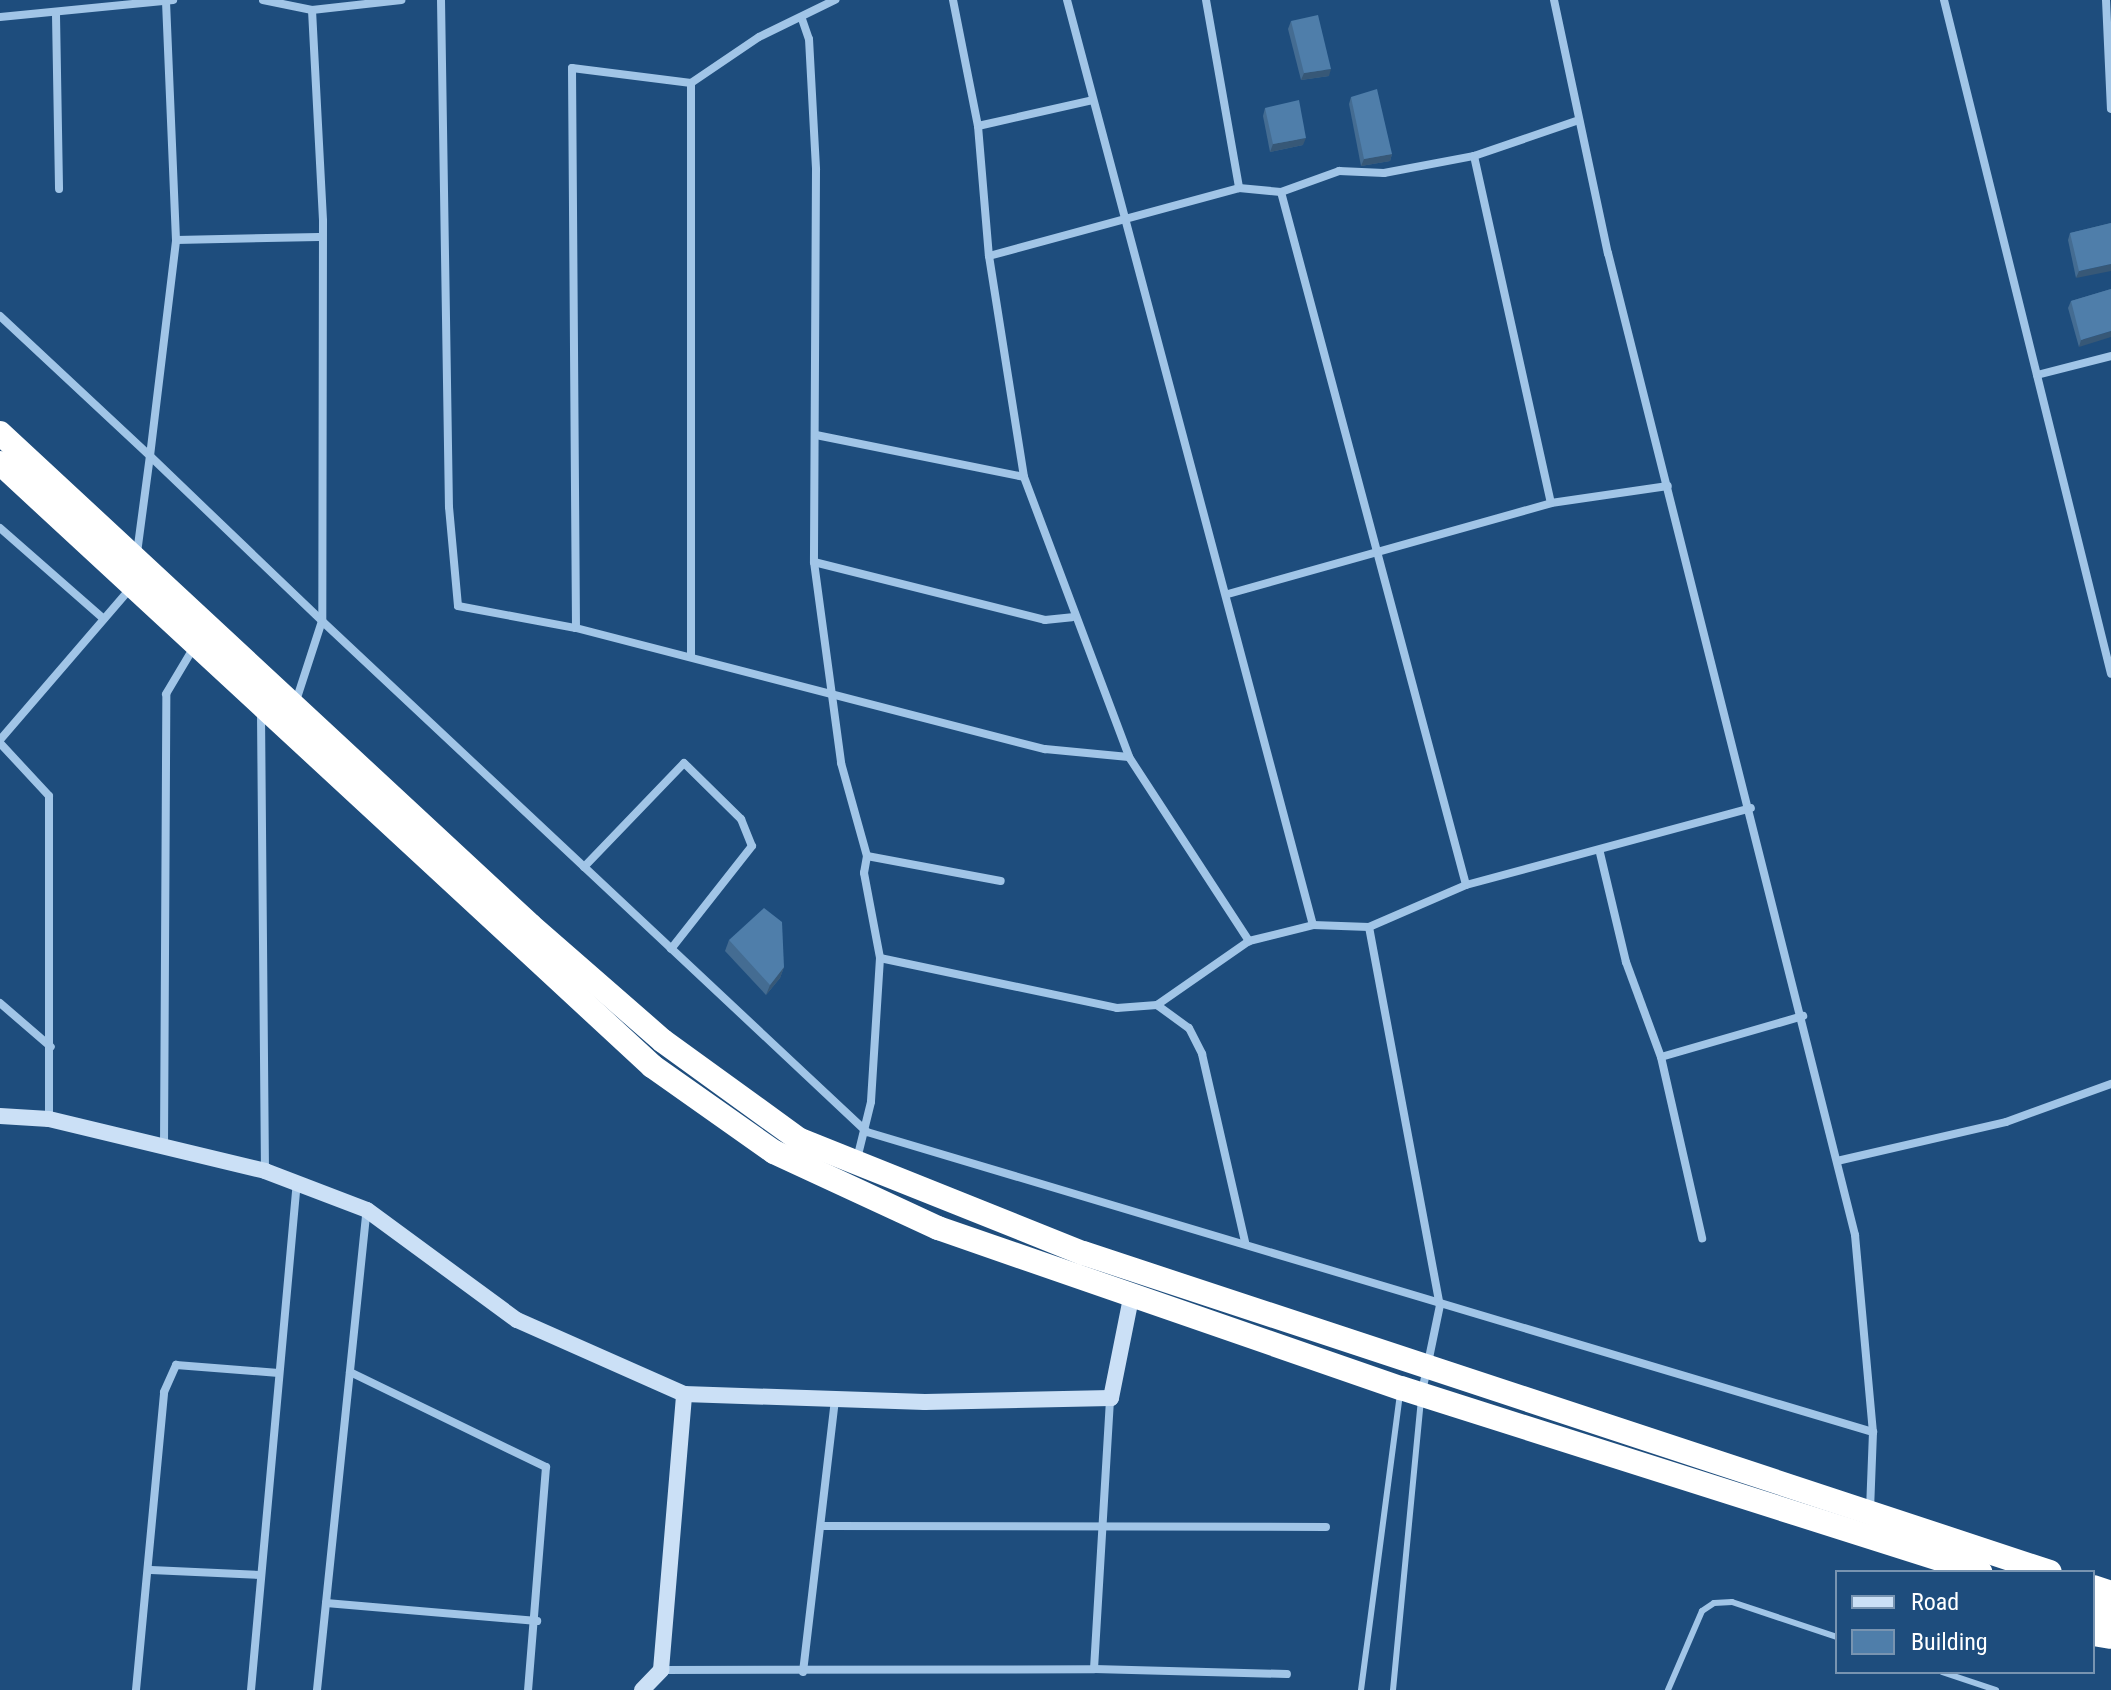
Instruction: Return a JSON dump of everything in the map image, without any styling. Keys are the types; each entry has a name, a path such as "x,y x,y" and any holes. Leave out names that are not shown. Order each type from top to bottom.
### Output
{"highway":[{"path":"0,433 137,553 295,706 663,1041 800,1140 855,1167 1083,1253 1422,1360 2044,1570"},
{"path":"0,463 652,1066 739,1130 847,1191 1412,1390 1957,1567"}],"street":[{"path":"263,0 312,10 401,0"},
{"path":"441,0 449,507 458,606 576,628 691,656 1045,749 1129,757"},
{"path":"576,628 569,79 572,68 691,83 759,37 802,19 835,0"},
{"path":"953,0 978,126 989,256 1024,477 1072,617 1129,757 1249,941"},
{"path":"1067,0 1089,101 1228,594 1313,925"},
{"path":"1206,0 1239,188"},
{"path":"1554,0 1579,120 1668,486 1803,1016 1855,1235 1873,1432 1870,1510"},
{"path":"1944,0 2111,674"},
{"path":"2106,0 2111,109"},
{"path":"0,17 56,15 170,1 176,240 133,585 0,742 49,796 49,1119"},
{"path":"295,706 322,621 319,237 312,10"},
{"path":"56,15 59,189"},
{"path":"802,19 809,39 816,170 814,562 831,694 867,856 864,873 880,958 867,1132 855,1167"},
{"path":"691,83 691,656"},
{"path":"978,126 1089,101"},
{"path":"989,256 1124,225 1239,188 1281,192 1339,171 1384,173 1474,156 1579,120"},
{"path":"1474,156 1551,503"},
{"path":"1281,192 1466,885"},
{"path":"176,240 319,237"},
{"path":"0,316 867,1132 1245,1242 1440,1305 1873,1432"},
{"path":"2037,375 2111,356"},
{"path":"816,435 1024,477"},
{"path":"1228,594 1551,503 1668,486"},
{"path":"0,528 104,619"},
{"path":"814,562 1045,620 1072,617"},
{"path":"164,1146 166,694 195,646"},
{"path":"261,705 265,1171"},
{"path":"584,867 684,763 741,819 752,846 671,949"},
{"path":"880,958 1117,1008 1157,1005 1249,941 1313,925 1369,927 1466,885 1600,853 1751,808"},
{"path":"1600,853 1626,962 1661,1057 1702,1238"},
{"path":"867,856 1001,881"},
{"path":"1369,927 1440,1305 1412,1390"},
{"path":"0,1003 51,1047"},
{"path":"1157,1005 1189,1028 1202,1054 1245,1242"},
{"path":"1661,1057 1803,1016"},
{"path":"1837,1161 2006,1122 2111,1084"},
{"path":"0,1116 49,1119 297,1181 367,1210 517,1320 684,1394 835,1400 1111,1398"},
{"path":"251,1690 297,1181"},
{"path":"317,1690 367,1210"},
{"path":"1094,1669 1111,1398 1132,1293"},
{"path":"1412,1390 1422,1360"},
{"path":"136,1690 151,1570 164,1392 176,1365 279,1373"},
{"path":"350,1372 546,1467 537,1621 528,1690"},
{"path":"642,1690 661,1670 684,1394"},
{"path":"803,1672 824,1526 835,1400"},
{"path":"824,1526 1103,1529 1326,1527"},
{"path":"151,1570 261,1575"},
{"path":"326,1603 537,1621"},
{"path":"661,1670 1094,1669 1287,1674"}],"lane":[{"path":"1361,1690 1412,1390"},
{"path":"1393,1690 1412,1390"},
{"path":"1668,1690 1702,1611 1714,1603 1732,1602 1835,1636"},
{"path":"1948,1674 1996,1690"}],"building":[{"path":"1318,15 1331,69 1304,73 1291,21"},
{"path":"1377,89 1392,154 1364,159 1351,97"},
{"path":"1299,100 1306,138 1273,144 1265,108"},
{"path":"2111,223 2111,264 2079,271 2070,233"},
{"path":"2111,289 2111,331 2081,340 2071,301"},
{"path":"764,908 782,922 784,967 770,985 729,940"}]}
